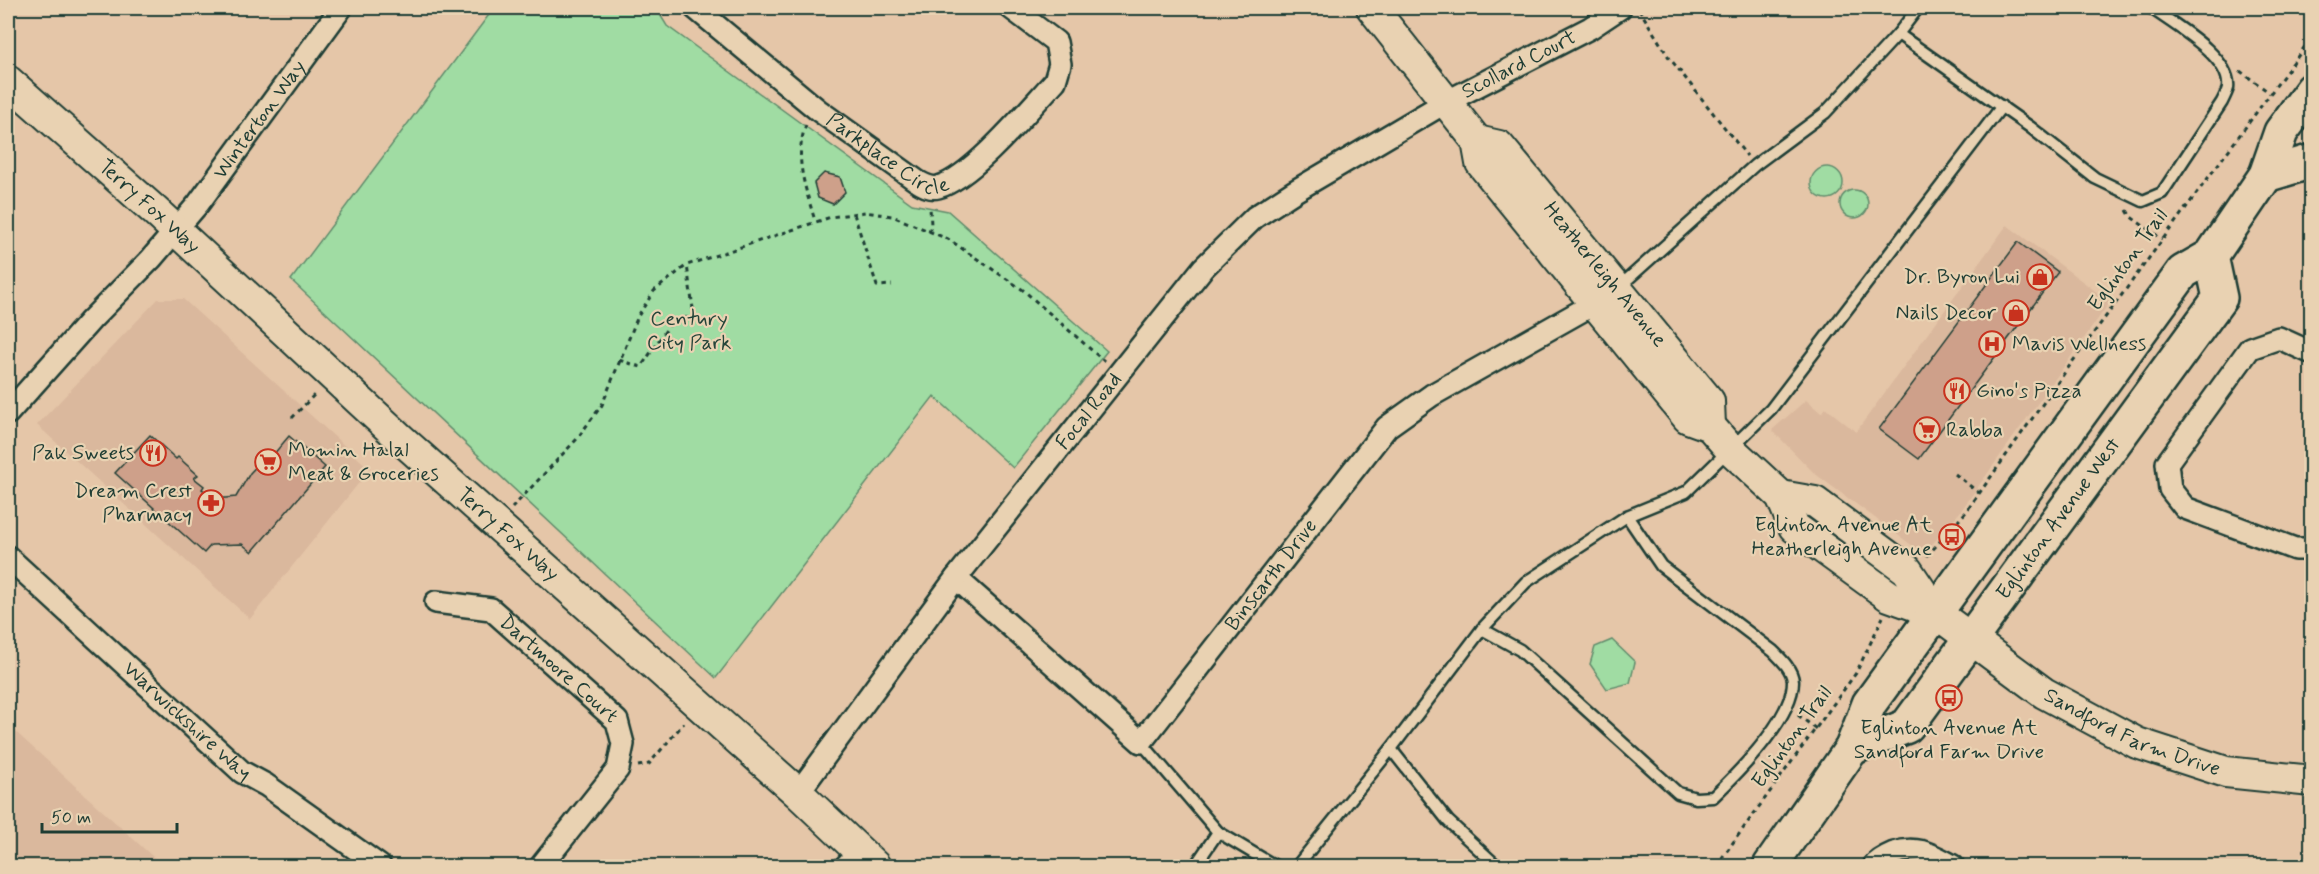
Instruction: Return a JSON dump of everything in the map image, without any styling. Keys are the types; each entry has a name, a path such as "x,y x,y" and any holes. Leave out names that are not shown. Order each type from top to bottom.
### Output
{"main road":[{"path":"1770,867 1852,748 1869,704 2183,272 2211,256 2266,175 2281,132 2312,90"},
{"path":"2266,175 2312,162"},
{"name":"Eglinton Avenue West","path":"1852,748 1907,726 2220,298 2211,256"}],"street":[{"name":"Winterton Way","path":"8,413 91,320 176,231 341,8"},
{"name":"Parkplace Circle","path":"695,8 818,110 928,187 938,187 966,173 1055,81 1060,64 1056,42 1011,8"},
{"name":"Heatherleigh Avenue","path":"1372,8 1478,141 1499,146 1607,296 1709,401 1710,426 1730,449 1781,496 1794,527 1889,596 1936,613"},
{"name":"Scollard Court","path":"1446,102 1590,28 1620,8"},
{"name":"Terry Fox Way","path":"8,81 176,231 497,525 798,793 856,861"},
{"name":"Focal Road","path":"798,793 956,578 1203,268 1255,217 1446,102"},
{"name":"Binscarth Drive","path":"1141,742 1388,426 1432,395 1607,296"},
{"path":"2312,353 2279,338 2250,348 2167,464 2170,489 2185,508 2295,549 2312,549"},
{"name":"Warwickshire Way","path":"8,557 242,772 266,785 378,866"},
{"path":"956,578 1141,742"},
{"name":"Dartmoore Court","path":"436,602 490,609 617,721 624,744 618,769 541,867"},
{"name":"Sandford Farm Drive","path":"1936,613 2044,693 2137,743 2226,772 2312,781"},
{"path":"1874,867 1889,855 1907,849 1921,849 1953,867"}],"lane":[{"path":"1607,296 1755,165 1825,113 1898,34 1918,8"},
{"path":"1898,34 2002,106 2095,178 2119,192 2143,201 2162,193 2222,102 2228,88 2226,72 2218,58 2151,8"},
{"path":"1297,867 1482,629 1526,582 1627,516 1686,492 1771,409 2002,106"},
{"path":"1482,629 1520,650 1678,793 1696,798 1713,797 1737,775 1786,711 1793,680 1786,665 1773,651 1661,566 1627,516"},
{"path":"1141,742 1218,832 1275,867"},
{"path":"1391,749 1448,820 1497,867"},
{"path":"1195,867 1218,832"}],"path":[{"path":"1638,8 1668,56 1755,165"},
{"name":"Eglinton Trail","path":"1925,557 1966,512 2162,239 2312,37"},
{"path":"2237,68 2270,93"},
{"path":"815,221 800,167 799,149 805,126 818,110"},
{"path":"928,187 931,225 928,232"},
{"path":"2119,192 2131,217 2162,239"},
{"path":"497,525 576,440 602,405 638,316 654,291 687,265 815,221 854,213 892,216 948,239 1023,290 1119,374"},
{"path":"854,213 877,286 892,285"},
{"path":"619,360 640,367 672,321 694,316 687,265"},
{"path":"292,418 332,375"},
{"path":"1955,474 1979,493"},
{"name":"Eglinton Trail","path":"1716,867 1856,673 1881,618"},
{"path":"618,769 649,764 699,705"},
{"path":"1795,712 1816,729"}],"shaded area":[{"path":"2007,225 2110,302 1960,512 1928,549 1921,552 1814,473 1772,430 1806,400 1821,413 1826,408 1856,432"},
{"path":"158,299 183,299 370,469 250,619 37,425"},
{"path":"8,725 163,866 8,866"}],"green space":[{"name":"Century City Park","path":"494,8 656,8 667,26 912,204 948,211 1107,351 1013,468 934,396 716,678 291,280"},
{"path":"1827,167 1839,171 1843,183 1839,195 1827,199 1815,195 1811,183 1815,171"},
{"path":"1854,190 1864,194 1868,204 1864,214 1854,218 1844,214 1840,204 1844,194"},
{"path":"1612,640 1635,662 1630,683 1607,689 1590,664 1595,647"}],"building":[{"path":"824,173 840,177 845,192 833,204 818,198 814,183"},
{"path":"2018,242 2058,272 1919,459 1879,429"},
{"path":"150,435 198,475 194,478 204,486 202,489 215,499 236,497 250,473 270,452 273,455 289,436 325,467 252,552 242,544 211,545 204,553 115,473"}],"place":[{"name":"Dr. Byron Lui","path":"2040,277"},
{"name":"Nails Decor","path":"2016,313"},
{"name":"Mavis Wellness","path":"1992,344"},
{"name":"Gino's Pizza","path":"1957,391"},
{"name":"Rabba","path":"1927,430"},
{"name":"Pak Sweets","path":"153,453"},
{"name":"Momin Halal Meat & Groceries","path":"268,462"},
{"name":"Dream Crest Pharmacy","path":"211,503"},
{"name":"Eglinton Avenue At Heatherleigh Avenue","path":"1952,537"},
{"name":"Eglinton Avenue At Sandford Farm Drive","path":"1949,698"}]}
